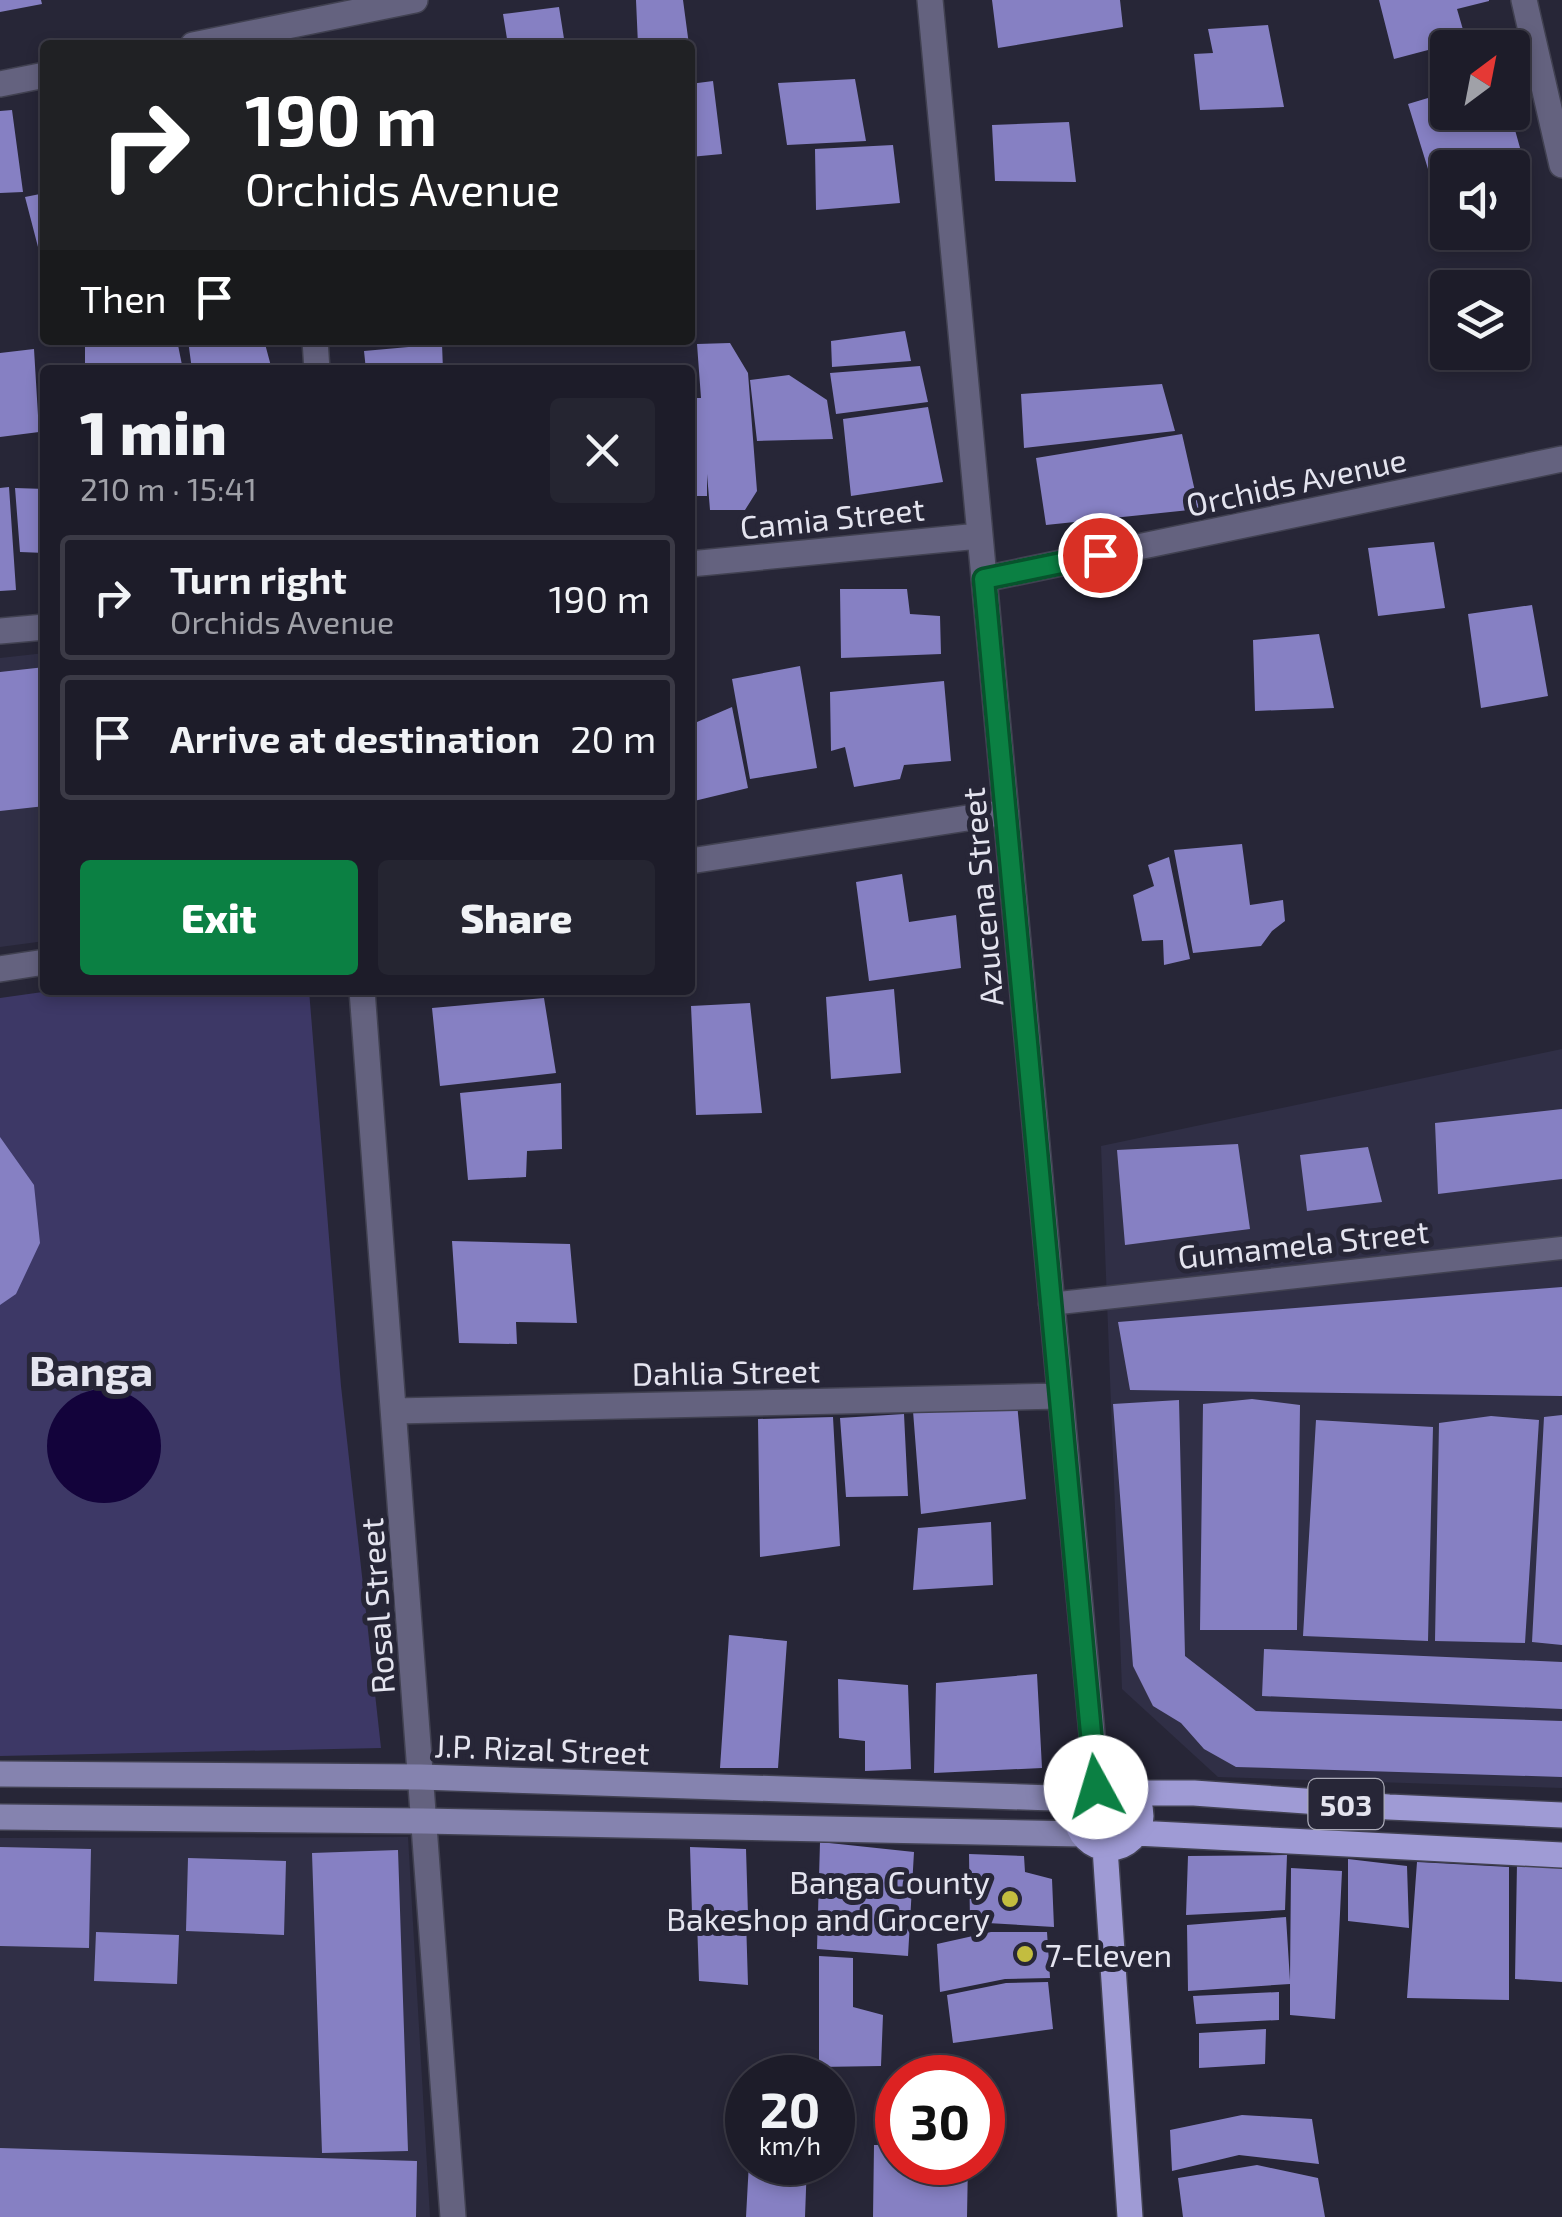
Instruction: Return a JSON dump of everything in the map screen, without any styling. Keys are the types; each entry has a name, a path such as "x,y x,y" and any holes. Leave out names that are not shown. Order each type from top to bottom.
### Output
{"main road":[{"name":"J.P. Rizal Street","path":"0,1774 421,1777 1089,1793"},
{"name":"503","path":"1089,1793 1114,1785 1130,1793 1562,1815"},
{"path":"1089,1793 1078,1807 1077,1816 1087,1840 1104,1848 1130,2217"},
{"path":"1130,1793 1140,1812 1136,1833"},
{"path":"0,1817 1082,1834"},
{"name":"503","path":"1104,1848 1123,1845 1136,1833 1562,1856"}],"street":[{"path":"242,40 292,35 319,10 416,0"},
{"name":"Azucena Street","path":"930,0 1059,1396 1089,1793"},
{"path":"1524,0 1562,165"},
{"path":"0,84 40,75"},
{"name":"Orchids Avenue","path":"984,579 1562,459"},
{"name":"Camia Street","path":"695,564 980,536"},
{"path":"0,632 40,628"},
{"path":"695,861 1006,812"},
{"path":"0,969 40,963"},
{"name":"Rosal Street","path":"362,995 453,2217"},
{"name":"Dahlia Street","path":"394,1411 1059,1396"}],"lane":[{"name":"Gumamela Street","path":"1050,1304 1562,1248"}],"shaded area":[{"path":"40,654 40,942 0,947 0,658"},
{"path":"40,992 309,995 341,1386 381,1748 0,1756 0,998"},
{"path":"1562,1049 1562,1788 1218,1777 1122,1689 1101,1146"},
{"path":"104,1389 126,1393 145,1405 157,1424 161,1446 157,1468 145,1487 126,1499 104,1503 82,1499 63,1487 51,1468 47,1446 51,1424 63,1405 82,1393"},
{"path":"408,1837 430,2217 0,2217 0,1838"}],"building":[{"path":"0,0 41,0 42,4 0,12"},
{"path":"636,0 683,0 688,40 638,40"},
{"path":"992,0 1120,0 1123,27 998,48"},
{"path":"1379,0 1489,0 1457,9 1463,30 1430,30 1430,50 1394,59"},
{"path":"559,7 564,40 507,40 503,14"},
{"path":"1268,25 1284,107 1200,110 1194,54 1213,53 1208,29"},
{"path":"855,79 866,141 787,145 778,83"},
{"path":"713,81 722,154 695,157 695,83"},
{"path":"1430,97 1430,130 1515,130 1521,150 1430,150 1428,169 1408,104"},
{"path":"12,110 23,192 0,193 0,111"},
{"path":"1069,122 1076,182 995,181 992,125"},
{"path":"893,145 900,203 816,210 815,149"},
{"path":"40,194 40,255 25,197"},
{"path":"905,331 911,361 832,367 831,341"},
{"path":"730,343 748,373 757,491 745,510 710,510 707,474 707,496 695,496 695,398 701,398 697,344"},
{"path":"85,345 178,345 182,365 85,365"},
{"path":"189,345 265,345 271,365 191,365"},
{"path":"442,345 443,365 365,365 364,351"},
{"path":"34,349 39,432 0,437 0,353"},
{"path":"920,366 928,402 836,414 830,373"},
{"path":"789,375 827,400 833,439 757,441 750,380"},
{"path":"1162,384 1175,431 1024,448 1021,394"},
{"path":"928,407 943,482 851,496 843,419"},
{"path":"1182,434 1199,509 1046,525 1036,458"},
{"path":"9,487 16,590 0,591 0,488"},
{"path":"15,488 40,489 40,553 20,552"},
{"path":"1434,542 1445,608 1378,616 1368,548"},
{"path":"840,589 907,589 910,614 940,616 941,654 841,658"},
{"path":"1532,605 1548,696 1481,708 1468,614"},
{"path":"1319,634 1334,708 1255,711 1253,640"},
{"path":"800,666 817,768 750,779 732,679"},
{"path":"40,668 40,807 0,811 0,672"},
{"path":"944,681 951,761 904,765 900,779 854,787 845,747 831,751 830,692"},
{"path":"695,688 697,722 732,707 748,788 695,801"},
{"path":"1242,844 1250,905 1283,900 1285,921 1261,946 1193,953 1174,850"},
{"path":"1169,857 1190,959 1164,965 1163,940 1142,941 1133,895 1154,886 1148,865"},
{"path":"902,874 909,922 956,915 961,968 869,981 856,882"},
{"path":"894,989 901,1073 831,1079 826,997"},
{"path":"544,998 556,1073 440,1086 432,1008"},
{"path":"750,1003 762,1113 696,1115 691,1006"},
{"path":"561,1083 562,1149 527,1151 526,1177 468,1180 460,1093"},
{"path":"1562,1109 1562,1179 1438,1194 1435,1123"},
{"path":"0,1137 34,1185 40,1243 16,1294 0,1305"},
{"path":"1238,1144 1250,1229 1125,1245 1117,1150"},
{"path":"1368,1147 1382,1202 1307,1211 1300,1155"},
{"path":"452,1241 570,1244 577,1323 516,1322 517,1344 459,1343"},
{"path":"1562,1287 1562,1396 1130,1390 1118,1322"},
{"path":"1252,1399 1300,1405 1297,1630 1200,1630 1203,1404"},
{"path":"1179,1400 1185,1656 1256,1711 1562,1721 1562,1777 1236,1767 1204,1749 1181,1723 1153,1706 1133,1666 1113,1404"},
{"path":"1017,1403 1026,1499 921,1514 913,1411"},
{"path":"904,1414 908,1496 846,1497 840,1418"},
{"path":"1562,1415 1562,1645 1532,1642 1544,1417"},
{"path":"1491,1416 1539,1420 1525,1643 1435,1641 1439,1423"},
{"path":"833,1417 840,1546 760,1557 758,1419"},
{"path":"1316,1420 1433,1427 1428,1641 1303,1636"},
{"path":"991,1522 993,1585 913,1590 918,1528"},
{"path":"729,1635 787,1641 778,1768 720,1768"},
{"path":"1264,1649 1562,1662 1562,1709 1262,1696"},
{"path":"1037,1674 1042,1768 934,1773 936,1683"},
{"path":"838,1679 908,1685 911,1769 865,1771 865,1741 839,1738"},
{"path":"820,1842 914,1852 908,1956 817,1949"},
{"path":"0,1847 91,1849 89,1948 0,1946"},
{"path":"690,1847 746,1849 748,1915 692,1913"},
{"path":"398,1850 408,2151 322,2153 312,1853"},
{"path":"969,1854 1024,1856 1025,1872 1052,1879 1054,1927 970,1922"},
{"path":"1287,1855 1285,1910 1186,1915 1188,1856"},
{"path":"188,1858 286,1861 284,1935 186,1931"},
{"path":"1348,1859 1407,1866 1409,1928 1348,1921"},
{"path":"1417,1862 1509,1867 1509,2000 1407,1998"},
{"path":"1517,1863 1562,1867 1562,1982 1515,1979"},
{"path":"1291,1868 1342,1871 1335,2019 1290,2015 1290,1984 1188,1991 1187,1925 1286,1917 1290,1981"},
{"path":"746,1919 748,1985 699,1981 697,1920"},
{"path":"96,1932 179,1935 177,1984 94,1981"},
{"path":"991,1932 1047,1932 1050,1978 1005,1979 940,1992 937,1944"},
{"path":"819,1956 853,1958 853,2007 883,2015 881,2055 875,2055 875,2066 855,2066 855,2055 819,2055"},
{"path":"1048,1982 1053,2029 953,2043 947,1995 1006,1983"},
{"path":"1279,1992 1279,2020 1196,2024 1193,1996"},
{"path":"1266,2029 1265,2064 1199,2068 1199,2033"},
{"path":"1242,2115 1312,2119 1319,2164 1239,2155 1172,2171 1170,2130"},
{"path":"874,2145 875,2185 968,2185 967,2217 873,2217"},
{"path":"0,2148 417,2161 416,2217 0,2217"},
{"path":"1257,2165 1318,2178 1325,2217 1183,2217 1178,2178"},
{"path":"748,2185 806,2185 805,2217 746,2217"}],"place":[{"name":"Banga County Bakeshop and Grocery","path":"1010,1899"},
{"name":"7-Eleven","path":"1025,1954"}],"district":[{"name":"Banga","path":"91,1369"}],"route":[{"path":"1096,1787 984,579 1100,555"}]}
